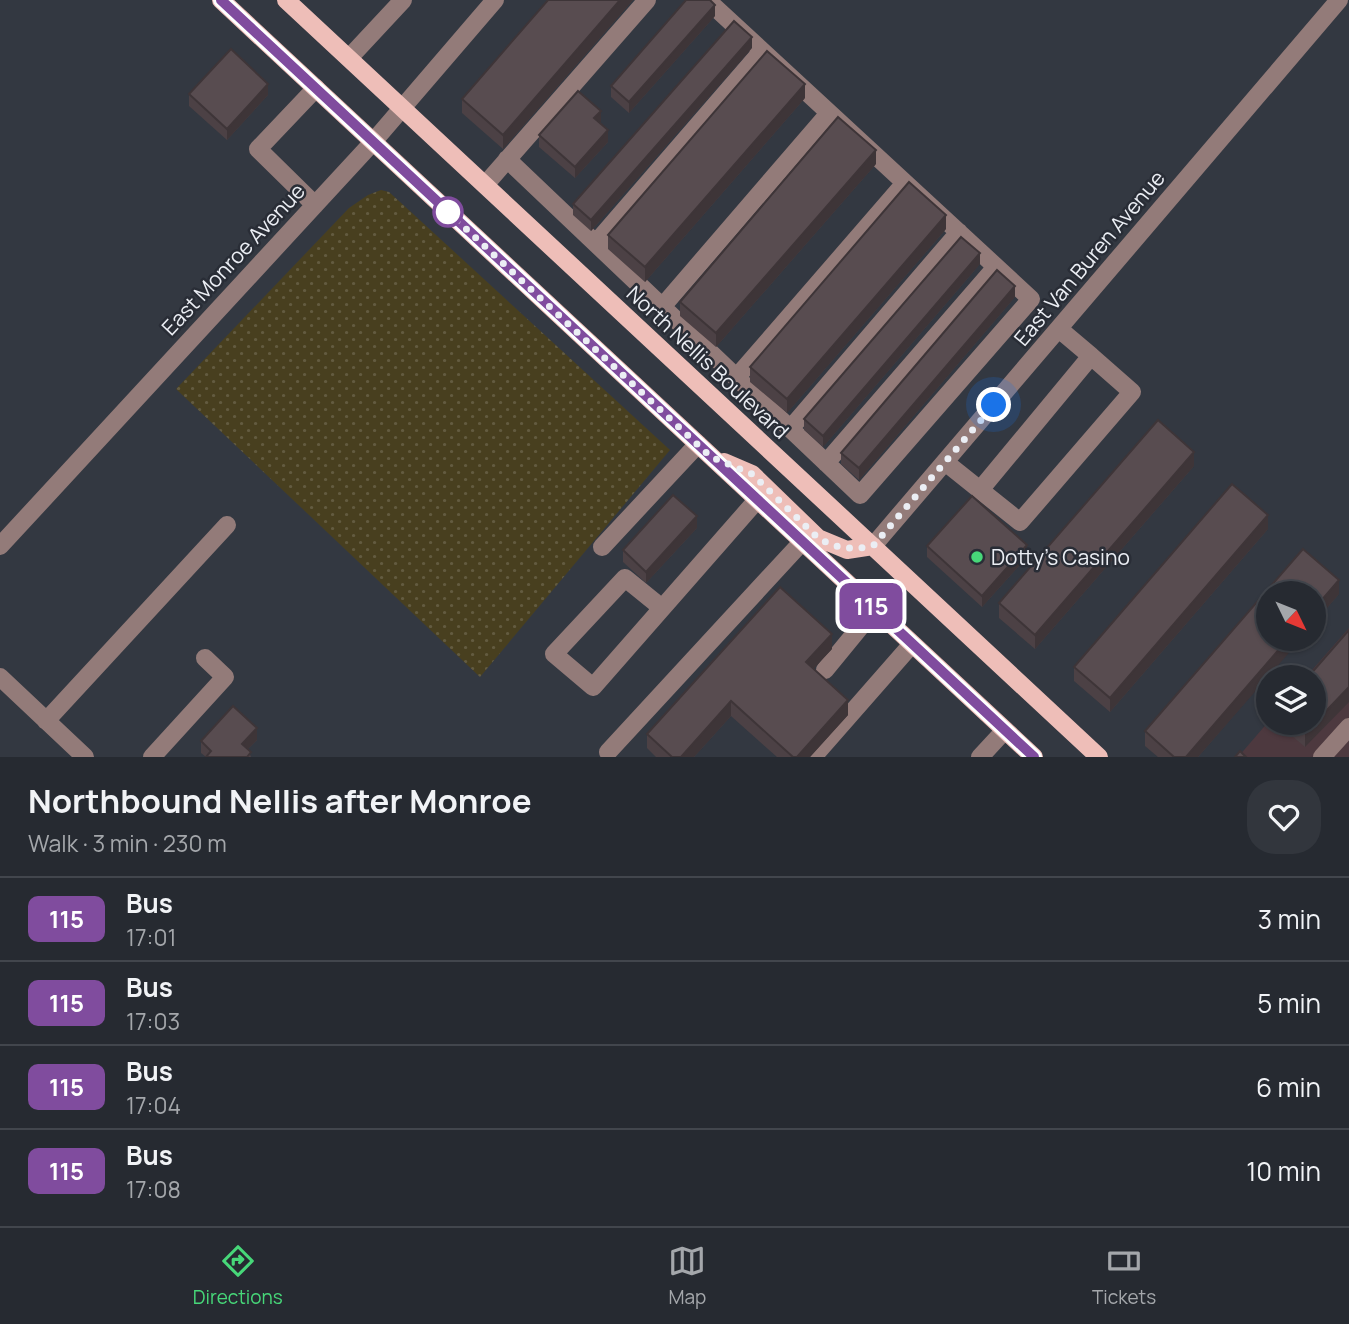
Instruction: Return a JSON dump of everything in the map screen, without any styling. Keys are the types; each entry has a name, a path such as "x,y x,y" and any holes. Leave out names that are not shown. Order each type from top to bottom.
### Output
{"main road":[{"path":"221,0 1034,757"},
{"name":"North Nellis Boulevard","path":"286,0 1099,757"},
{"path":"711,457 752,474 818,538 828,544 847,550 873,546"}],"street":[{"name":"East Monroe Avenue","path":"0,546 373,142 495,0"},
{"path":"485,185 647,0"},
{"path":"507,159 860,495 1031,299 706,0"},
{"name":"East Van Buren Avenue","path":"873,546 1339,0"},
{"path":"349,58 398,2"},
{"path":"596,243 762,51"},
{"path":"315,205 258,149 316,88"},
{"path":"663,307 829,113"},
{"path":"736,377 905,183"},
{"path":"790,429 959,232"},
{"path":"827,463 996,267"},
{"path":"945,462 1020,523 1132,392 1059,329"},
{"path":"980,490 1091,356"},
{"path":"603,547 698,444"},
{"path":"662,608 625,578 554,654 593,687 662,608 757,499"},
{"path":"46,721 227,525"},
{"path":"608,752 802,542"},
{"path":"825,670 874,609"},
{"path":"813,757 912,644"},
{"path":"152,757 225,677 205,658"},
{"path":"0,677 85,757"},
{"path":"1322,757 1349,727"},
{"path":"980,757 1005,730"}],"shaded area":[{"path":"1349,628 1349,757 1238,757 1257,735 1326,735 1326,665 1317,665"}],"sand":[{"path":"381,190 389,192 670,450 480,677 176,389 349,208"}],"building":[{"path":"548,0 620,0 503,135 462,99"},
{"path":"686,0 710,0 715,5 629,102 611,86"},
{"path":"734,21 752,37 591,220 573,204"},
{"path":"231,49 268,84 227,129 189,94"},
{"path":"767,51 805,84 645,267 608,235"},
{"path":"578,91 601,111 594,118 608,130 575,167 539,135"},
{"path":"838,117 876,150 716,333 680,302"},
{"path":"909,182 946,215 787,399 750,367"},
{"path":"961,237 980,253 823,436 804,419"},
{"path":"997,270 1015,286 859,468 841,453"},
{"path":"1158,420 1194,452 1035,635 999,603"},
{"path":"1232,484 1268,515 1110,698 1074,667"},
{"path":"673,495 697,516 646,572 623,550"},
{"name":"Dotty's Casino","path":"972,496 1027,545 982,596 927,546"},
{"path":"1303,549 1339,580 1326,595 1326,581 1275,581"},
{"path":"780,587 832,634 806,662 848,700 797,757 793,757 731,701 681,757 672,757 647,734"},
{"path":"1256,603 1256,651 1278,651 1266,665 1256,665 1256,676 1186,757 1174,757 1145,731"},
{"path":"1349,630 1349,687 1326,711 1326,665 1318,665"},
{"path":"233,706 257,728 242,744 251,752 247,757 206,757 211,751 201,741"},
{"path":"1240,751 1246,757 1235,757"}],"bus line":[{"name":"115","path":"221,0 1034,757"}],"place":[{"name":"Dotty's Casino","path":"977,557"}],"route":[{"path":"448,212 711,457 752,474 818,538 828,544 847,550 873,546 994,405"}]}
